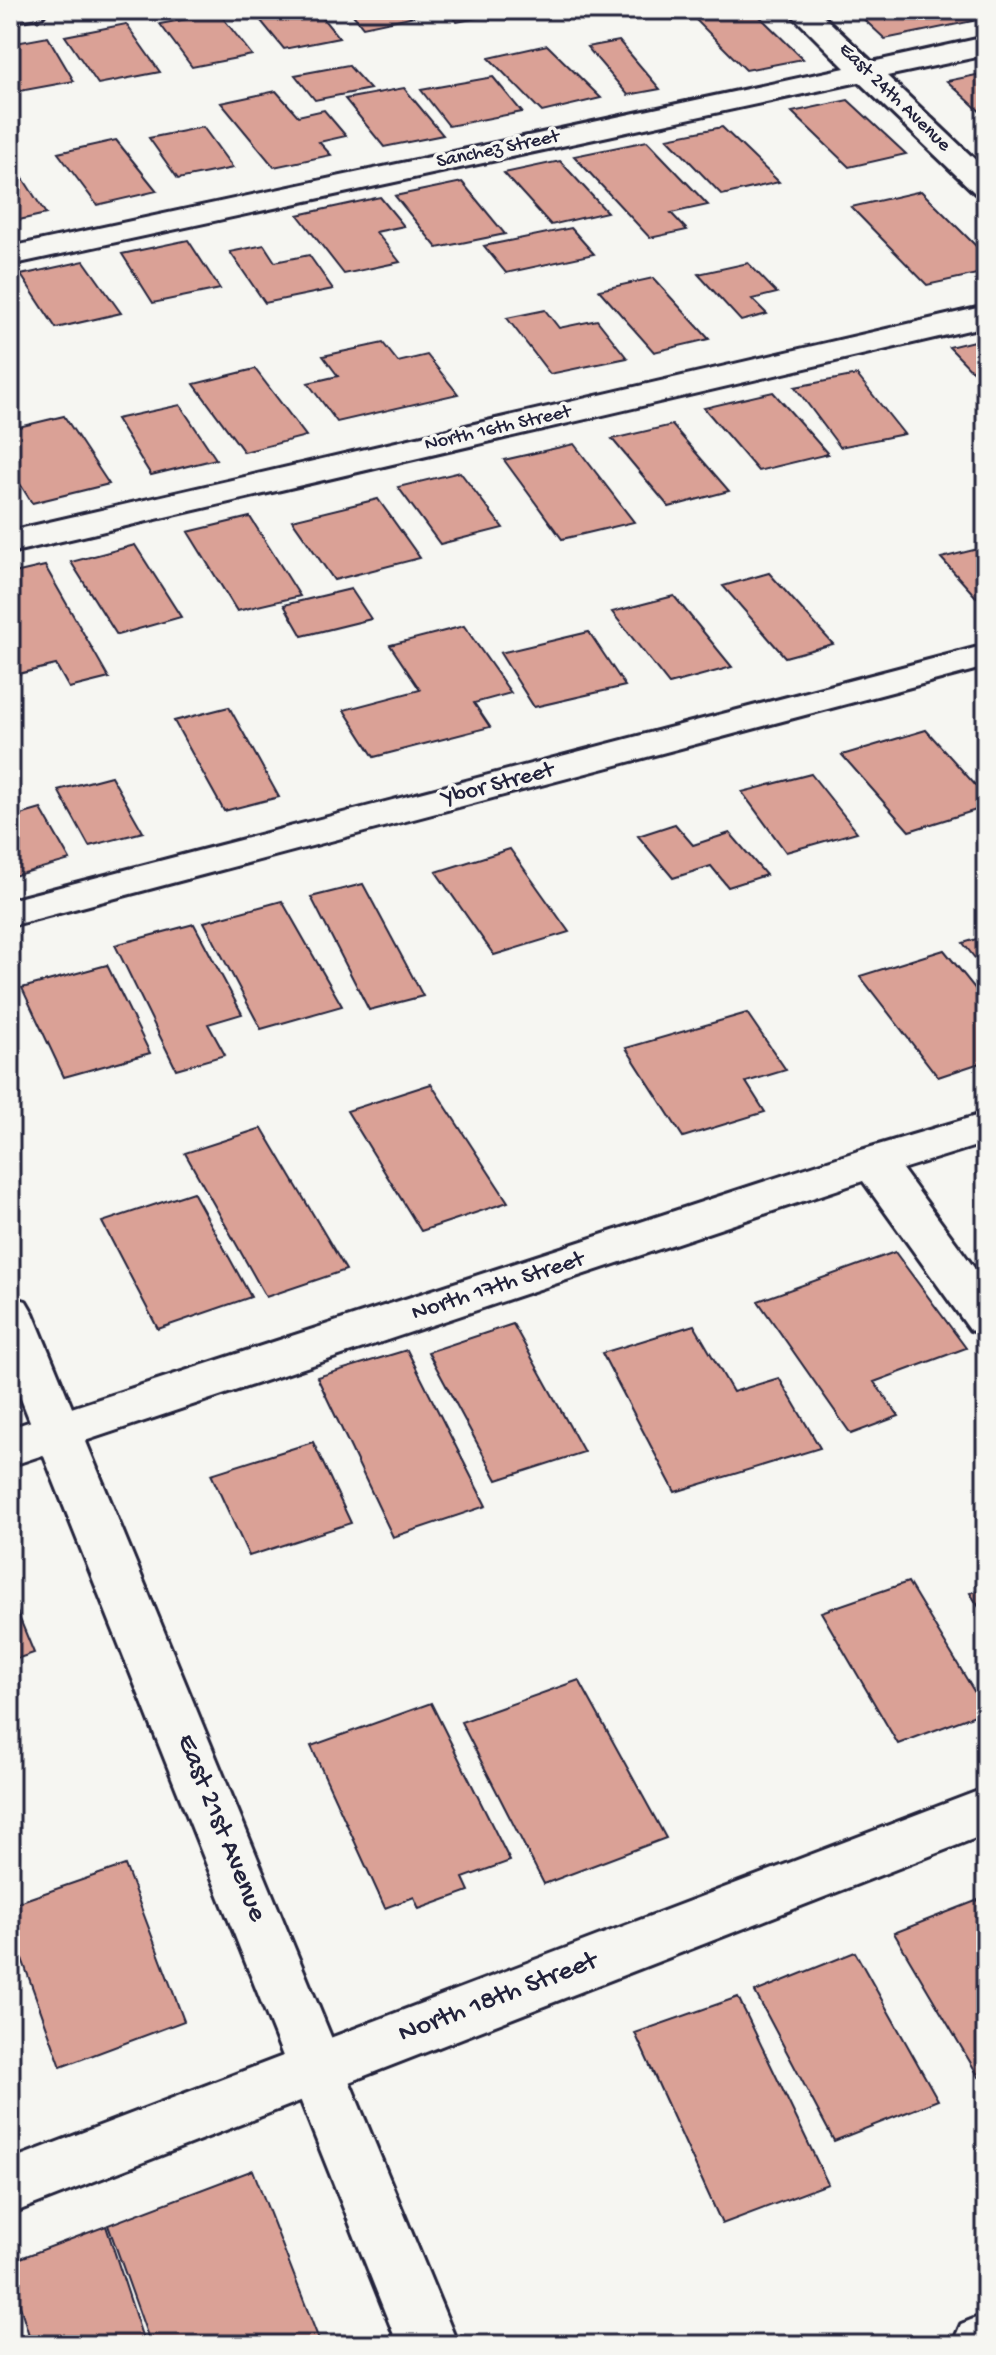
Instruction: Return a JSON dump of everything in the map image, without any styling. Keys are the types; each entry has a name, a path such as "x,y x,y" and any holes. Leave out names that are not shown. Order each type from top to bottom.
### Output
{"street":[{"path":"10,14 33,10"},
{"name":"East 24th Avenue","path":"801,10 986,187"},
{"name":"Sanchez Street","path":"10,256 986,46"},
{"name":"North 16th Street","path":"10,542 986,316"},
{"name":"Ybor Street","path":"10,913 986,656"},
{"name":"North 17th Street","path":"10,1447 873,1162 986,1128"},
{"path":"873,1162 986,1318"},
{"name":"East 21st Avenue","path":"10,1313 318,2067 428,2345"},
{"name":"North 18th Street","path":"10,2187 986,1811"}],"building":[{"path":"252,10 316,10 339,38 284,49"},
{"path":"349,10 415,10 420,15 363,27"},
{"path":"447,10 518,10 457,22"},
{"path":"753,10 803,59 746,70 695,19"},
{"path":"961,10 973,21 885,39 856,12"},
{"path":"219,13 252,55 192,67 160,24"},
{"path":"126,24 160,72 98,84 65,36"},
{"path":"48,37 74,81 20,91 10,74 10,44"},
{"path":"619,41 660,89 628,95 587,47"},
{"path":"547,45 601,98 542,112 489,58"},
{"path":"348,65 370,89 315,100 295,75"},
{"path":"986,73 986,117 947,81"},
{"path":"493,77 522,112 449,126 421,90"},
{"path":"404,88 443,135 384,147 345,99"},
{"path":"276,91 298,116 324,110 346,136 319,142 331,155 274,167 221,103"},
{"path":"848,100 906,154 849,167 792,112"},
{"path":"203,127 233,168 178,179 149,138"},
{"path":"722,127 779,182 722,195 667,138"},
{"path":"116,140 157,191 97,205 58,153"},
{"path":"647,141 708,205 671,213 687,230 650,238 574,156"},
{"path":"560,161 607,212 551,225 504,173"},
{"path":"13,163 46,214 10,222 10,164"},
{"path":"462,182 505,234 437,248 395,196"},
{"path":"921,191 986,256 986,272 927,285 851,207"},
{"path":"380,197 404,226 376,232 400,262 344,274 298,215"},
{"path":"571,228 594,254 506,273 484,246"},
{"path":"188,240 220,289 153,303 122,254"},
{"path":"264,245 275,262 309,255 333,289 265,303 230,252"},
{"path":"84,261 121,313 56,328 21,275"},
{"path":"748,263 777,293 752,299 767,314 741,321 698,274"},
{"path":"653,278 709,339 654,352 599,290"},
{"path":"545,310 559,328 597,320 627,358 550,374 507,318"},
{"path":"986,338 986,385 949,347"},
{"path":"383,343 398,362 427,355 458,394 337,422 308,383 338,376 323,356"},
{"path":"255,369 306,436 244,452 194,384"},
{"path":"857,375 904,434 840,447 795,387"},
{"path":"773,392 828,454 758,471 704,408"},
{"path":"180,405 216,459 151,475 116,419"},
{"path":"64,416 109,484 32,503 10,468 10,429"},
{"path":"672,425 729,491 669,507 612,439"},
{"path":"574,444 634,522 562,539 504,460"},
{"path":"460,472 503,528 440,544 398,487"},
{"path":"378,499 420,558 334,580 292,520"},
{"path":"250,517 300,596 237,611 188,532"},
{"path":"135,545 181,617 117,635 71,562"},
{"path":"986,547 986,594 976,597 941,558"},
{"path":"45,566 109,678 69,688 56,665 14,675 10,667 10,574"},
{"path":"769,573 833,644 785,657 723,586"},
{"path":"351,589 371,619 302,636 284,605"},
{"path":"674,596 732,667 669,684 612,612"},
{"path":"464,626 511,693 474,703 490,727 374,757 344,710 420,690 390,645"},
{"path":"589,632 625,686 534,707 500,653"},
{"path":"229,707 279,797 224,811 174,721"},
{"path":"926,730 986,797 986,807 909,831 842,755"},
{"path":"811,774 857,832 786,852 742,792"},
{"path":"111,776 143,832 89,846 58,790"},
{"path":"41,809 70,860 10,877 10,818"},
{"path":"675,824 693,845 730,833 766,875 728,887 711,866 673,878 638,836"},
{"path":"510,849 569,932 494,955 436,872"},
{"path":"363,884 423,996 369,1010 311,897"},
{"path":"282,901 342,1006 261,1029 204,922"},
{"path":"194,924 242,1014 208,1024 225,1055 176,1069 115,945"},
{"path":"986,936 986,972 963,943"},
{"path":"944,950 986,1002 986,1061 938,1077 860,976"},
{"path":"107,965 150,1053 64,1077 22,988"},
{"path":"747,1013 786,1070 746,1082 765,1112 683,1137 626,1048"},
{"path":"431,1084 508,1202 421,1231 347,1111"},
{"path":"262,1128 346,1270 266,1297 185,1153"},
{"path":"193,1192 251,1297 158,1329 102,1222"},
{"path":"895,1252 966,1348 874,1382 899,1416 851,1434 758,1301"},
{"path":"513,1324 584,1452 497,1480 428,1352"},
{"path":"694,1325 733,1392 779,1378 820,1448 675,1492 602,1353"},
{"path":"407,1350 486,1506 393,1537 317,1377"},
{"path":"313,1442 351,1523 249,1556 211,1474"},
{"path":"908,1582 986,1711 898,1744 821,1612"},
{"path":"986,1588 986,1618 970,1593"},
{"path":"10,1595 34,1653 10,1661"},
{"path":"579,1680 666,1838 544,1884 461,1722"},
{"path":"431,1703 510,1861 463,1878 469,1891 419,1909 414,1897 385,1908 311,1746"},
{"path":"125,1865 184,2021 61,2067 10,1925 10,1905"},
{"path":"986,1897 986,2074 979,2077 894,1933"},
{"path":"855,1952 938,2100 834,2141 755,1992"},
{"path":"738,1997 828,2184 722,2224 635,2033"},
{"path":"253,2170 321,2345 151,2345 108,2225"},
{"path":"106,2226 145,2345 32,2345 10,2273 10,2262"}]}
